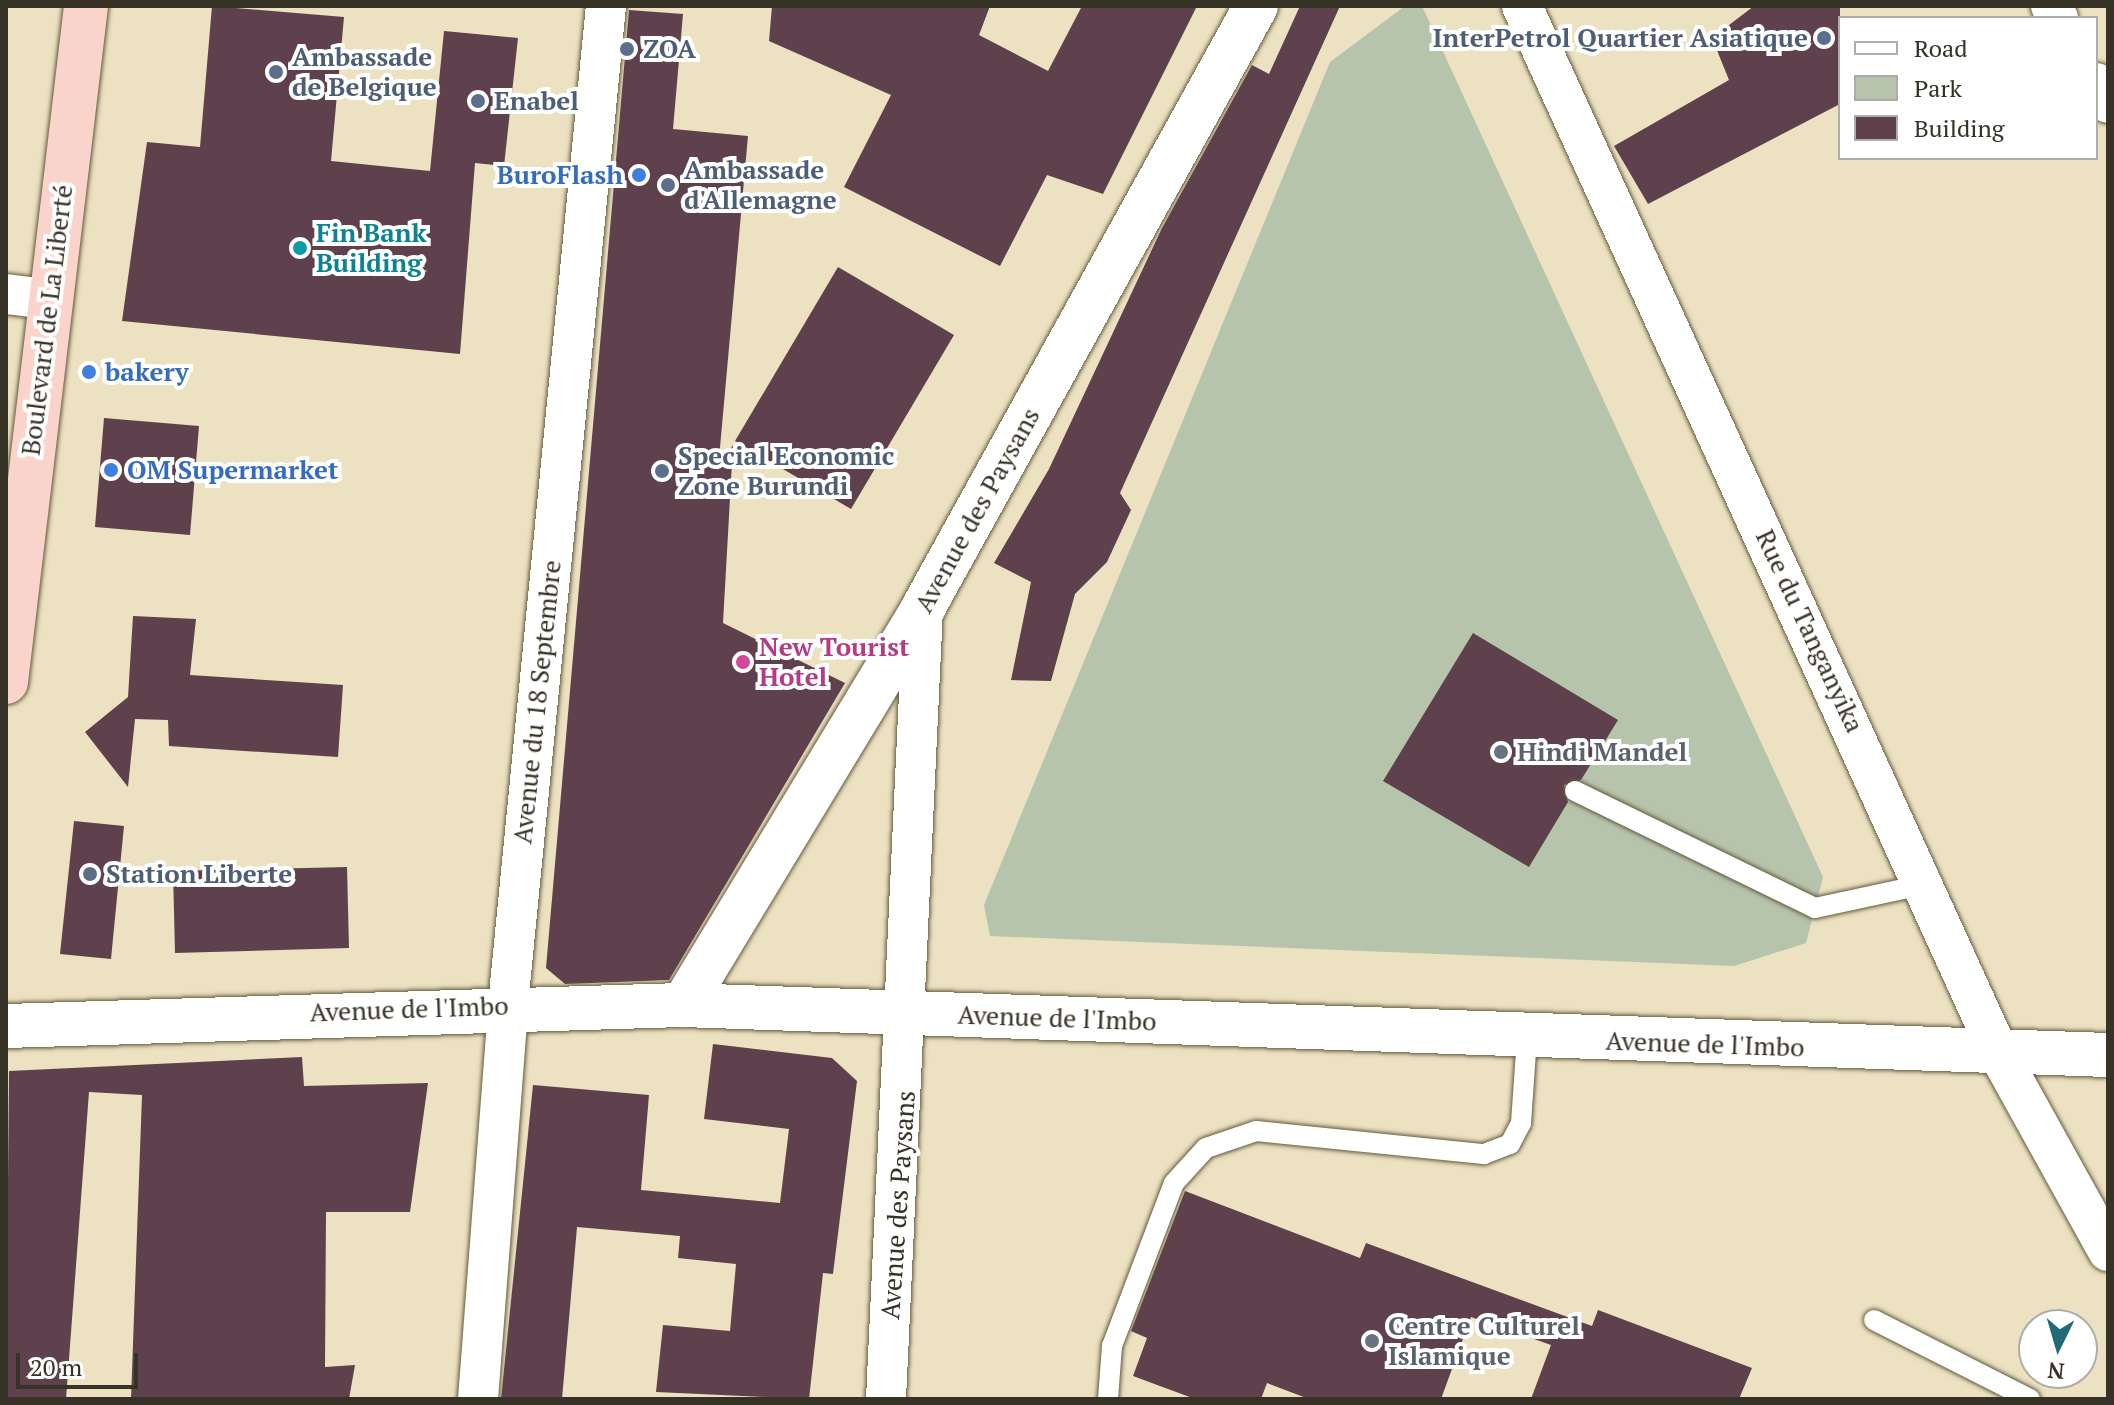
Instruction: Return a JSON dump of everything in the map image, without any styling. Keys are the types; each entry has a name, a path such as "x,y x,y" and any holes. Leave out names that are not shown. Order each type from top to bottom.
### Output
{"highway":[{"name":"Boulevard de La Liberté","path":"6,682 27,297 86,6"}],"street":[{"name":"Avenue du 18 Septembre","path":"478,1399 508,1005 606,6"},
{"name":"Avenue des Paysans","path":"683,1005 923,608 1256,6"},
{"name":"Rue du Tanganyika","path":"1522,6 1926,884 2000,1056 2108,1251"},
{"name":"Avenue des Paysans","path":"886,1399 910,1012 923,608"},
{"name":"Avenue de l'Imbo","path":"6,1026 508,1005 683,1005 2000,1056 2108,1055"}],"lane":[{"path":"1575,791 1815,908 1926,884"},
{"path":"1108,1399 1112,1346 1174,1183 1206,1148 1256,1131 1484,1154 1510,1144 1521,1123 1527,1037"},
{"path":"1874,1320 2030,1399"}],"green space":[{"path":"1405,6 1422,6 1823,877 1806,943 1734,966 990,936 984,905 1330,62"}],"building":[{"name":"Fin Bank Building","path":"212,6 344,17 331,161 430,171 444,31 518,38 504,166 475,163 460,354 122,321 147,142 200,147"},
{"path":"772,6 990,6 979,35 1048,71 1082,6 1197,6 1103,194 1047,175 1000,266 844,187 891,95 769,41"},
{"path":"1300,6 1340,6 1120,493 1131,510 1107,562 1075,594 1051,681 1011,680 1031,582 994,563 1049,469 1162,228 1252,65 1269,74"},
{"path":"1754,6 1840,6 1838,105 1648,204 1614,146 1729,80 1712,38"},
{"path":"629,10 683,14 673,129 748,136 718,470 733,445 723,623 845,683 669,980 565,984 546,968"},
{"path":"838,267 954,335 851,509 735,441"},
{"path":"104,418 199,426 190,535 95,527"},
{"path":"133,616 196,619 190,675 343,685 338,757 169,746 168,720 135,719 128,787 85,732 128,697"},
{"path":"1473,633 1618,720 1581,780 1564,785 1568,802 1529,867 1383,781"},
{"path":"74,821 124,826 111,959 60,954"},
{"path":"347,867 349,948 175,953 173,871"},
{"path":"713,1044 832,1058 857,1081 833,1274 823,1273 809,1399 656,1392 663,1325 730,1331 736,1264 678,1258 680,1236 577,1227 562,1399 501,1399 533,1085 649,1095 641,1190 780,1203 789,1129 704,1119"},
{"path":"302,1057 304,1086 428,1083 410,1212 326,1212 325,1367 355,1365 349,1399 131,1399 142,1095 89,1092 66,1399 6,1399 9,1071"},
{"path":"1185,1191 1360,1258 1366,1243 1592,1326 1598,1310 1752,1368 1739,1399 1531,1399 1551,1345 1471,1317 1441,1399 1309,1399 1267,1383 1261,1399 1195,1399 1133,1376 1147,1338 1131,1331"}],"place":[{"name":"InterPetrol Quartier Asiatique","path":"1824,38"},
{"name":"ZOA","path":"627,49"},
{"name":"Ambassade de Belgique","path":"276,72"},
{"name":"Enabel","path":"478,101"},
{"name":"BuroFlash","path":"639,175"},
{"name":"Ambassade d'Allemagne","path":"668,185"},
{"name":"Fin Bank Building","path":"300,248"},
{"name":"bakery","path":"89,372"},
{"name":"OM Supermarket","path":"111,470"},
{"name":"Special Economic Zone Burundi","path":"662,471"},
{"name":"New Tourist Hotel","path":"743,662"},
{"name":"Hindi Mandel","path":"1501,752"},
{"name":"Station Liberte","path":"90,874"},
{"name":"Centre Culturel Islamique","path":"1372,1341"}]}
